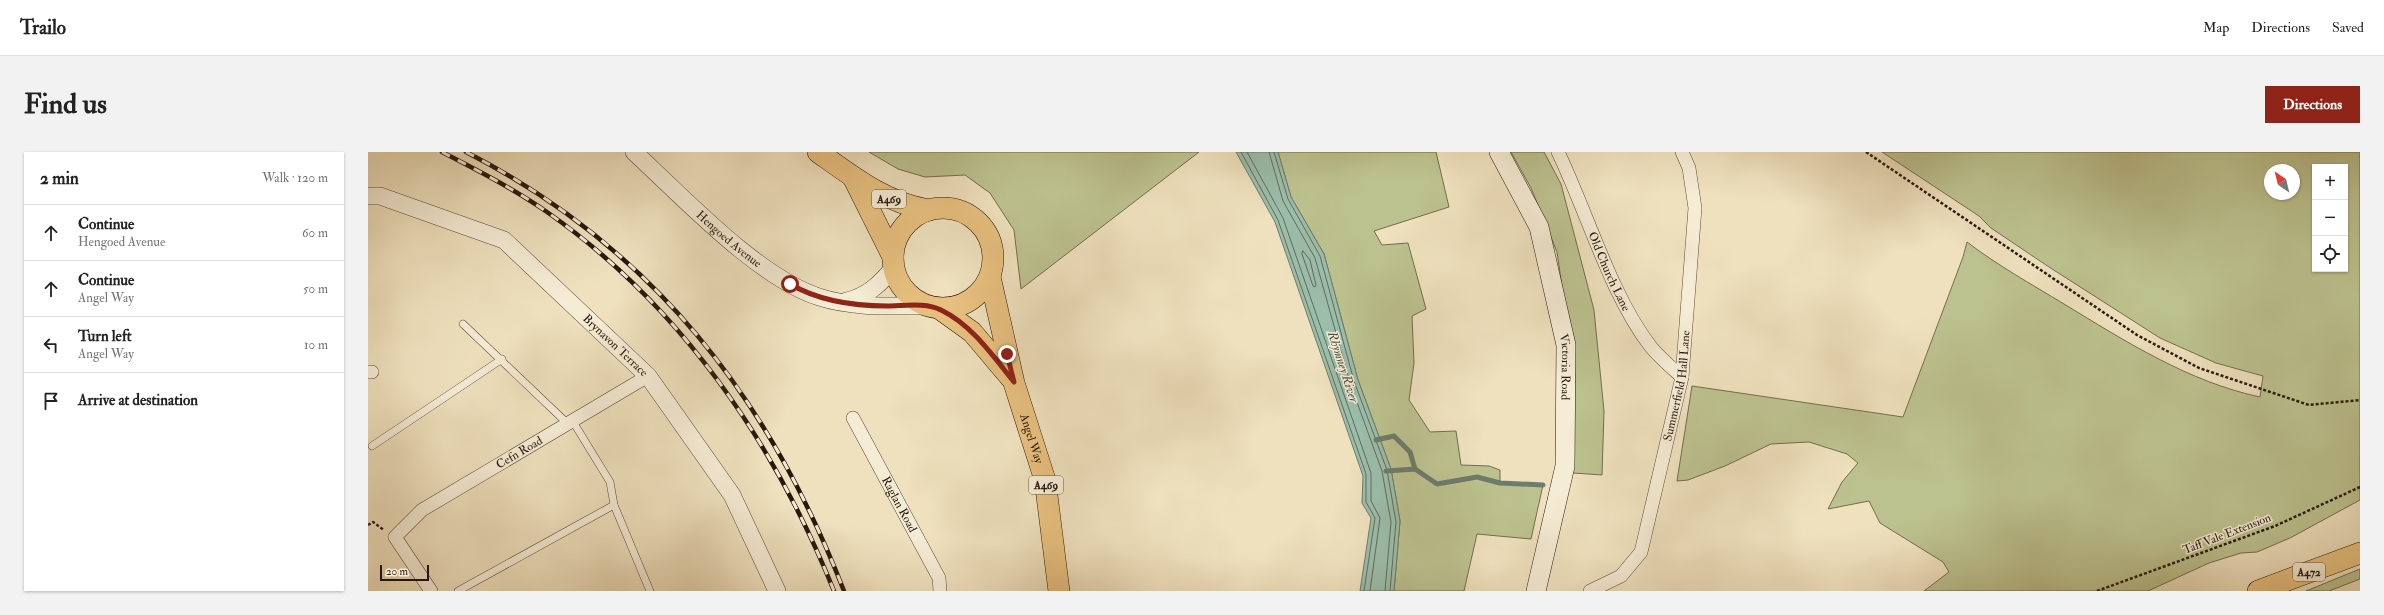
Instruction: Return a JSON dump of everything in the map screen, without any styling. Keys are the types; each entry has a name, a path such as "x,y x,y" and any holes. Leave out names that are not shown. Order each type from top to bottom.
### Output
{"main road":[{"name":"A469","path":"818,152 853,177 894,201 929,210"},
{"name":"Victoria Road","path":"1499,152 1539,227 1566,345 1565,466 1536,591"},
{"name":"A469","path":"853,177 893,262"},
{"path":"946,208 961,211 979,223 986,231 992,245 994,261 990,277 982,291 970,301 956,307 933,307 911,298 901,286 893,262 896,241 903,228 915,217 929,210 946,208"},
{"name":"Angel Way","path":"990,277 1014,382 1045,480 1059,591"},
{"name":"Angel Way","path":"933,307 972,332 1014,382"},
{"name":"A472","path":"2258,591 2360,553"}],"street":[{"name":"Hengoed Avenue","path":"634,152 738,247 769,270 801,290 840,302 879,306 933,307"},
{"name":"Old Church Lane","path":"1558,152 1629,313 1652,348 1682,377"},
{"name":"Summerfield Hall Lane","path":"1590,591 1621,576 1641,552 1682,377 1695,208 1689,168 1682,152"},
{"name":"Brynavon Terrace","path":"368,196 380,196 504,240 648,376 732,495 776,591"},
{"name":"Hengoed Avenue","path":"840,302 858,299 881,282 893,262"},
{"name":"Cefn Road","path":"431,591 396,537 422,510 648,376"},
{"name":"Raglan Road","path":"853,418 939,578 940,591"},
{"path":"1616,591 1621,576"}],"lane":[{"path":"463,324 570,421 610,482 614,505 650,591"},
{"path":"372,446 502,359"},
{"path":"458,591 614,505"}],"path":[{"path":"1866,152 2137,334 2199,368 2309,405 2360,400"},
{"name":"Taff Vale Extension","path":"2097,591 2275,526 2360,487"}],"shaded area":[{"path":"869,152 1199,152 1021,289 1014,230 990,193 965,175 925,177 898,169"},
{"path":"1278,152 1436,152 1449,207 1374,231 1382,245 1408,243 1426,309 1412,316 1414,363 1409,400 1430,432 1456,431 1461,465 1489,466 1500,470 1500,483 1543,485 1531,539 1477,534 1464,591 1394,591 1400,521 1391,469 1358,380 1324,254 1291,197"},
{"path":"1511,152 1544,152 1561,184 1594,310 1604,411 1602,475 1573,473 1575,375 1557,252 1531,188"},
{"path":"1882,152 2360,152 2360,500 2290,538 2257,552 2241,553 2209,563 2148,591 1924,591 1949,572 1943,562 1880,523 1869,501 1828,509 1842,482 1858,463 1847,454 1809,442 1771,444 1725,466 1688,480 1677,481 1692,386 1903,417 1963,257 1967,242 2014,274 2158,359 2208,381 2260,397 2263,376 2216,363 2160,338 1991,228 1979,216"},
{"path":"2360,569 2360,579 2329,591 2306,591"}],"water":[{"name":"Rhymney River","path":"1236,152 1278,152 1291,197 1324,254 1358,380 1391,469 1400,521 1394,591 1360,591 1371,518 1362,503 1363,476 1275,222"}],"waterway":[{"path":"1376,440 1394,436 1410,452 1415,469"},
{"path":"1386,471 1415,469 1437,484 1477,477 1500,483 1543,485"}],"railway":[{"path":"442,152 509,188 547,212 595,249 640,290 680,334 718,380 752,430 783,482 810,536 834,591"},
{"path":"466,152 533,191 593,234 648,282 697,335 741,393 780,454 814,521 844,591"}],"route":[{"path":"790,284 820,297 840,302 879,306 925,306 940,309 972,332 1014,382 1007,354"}]}
